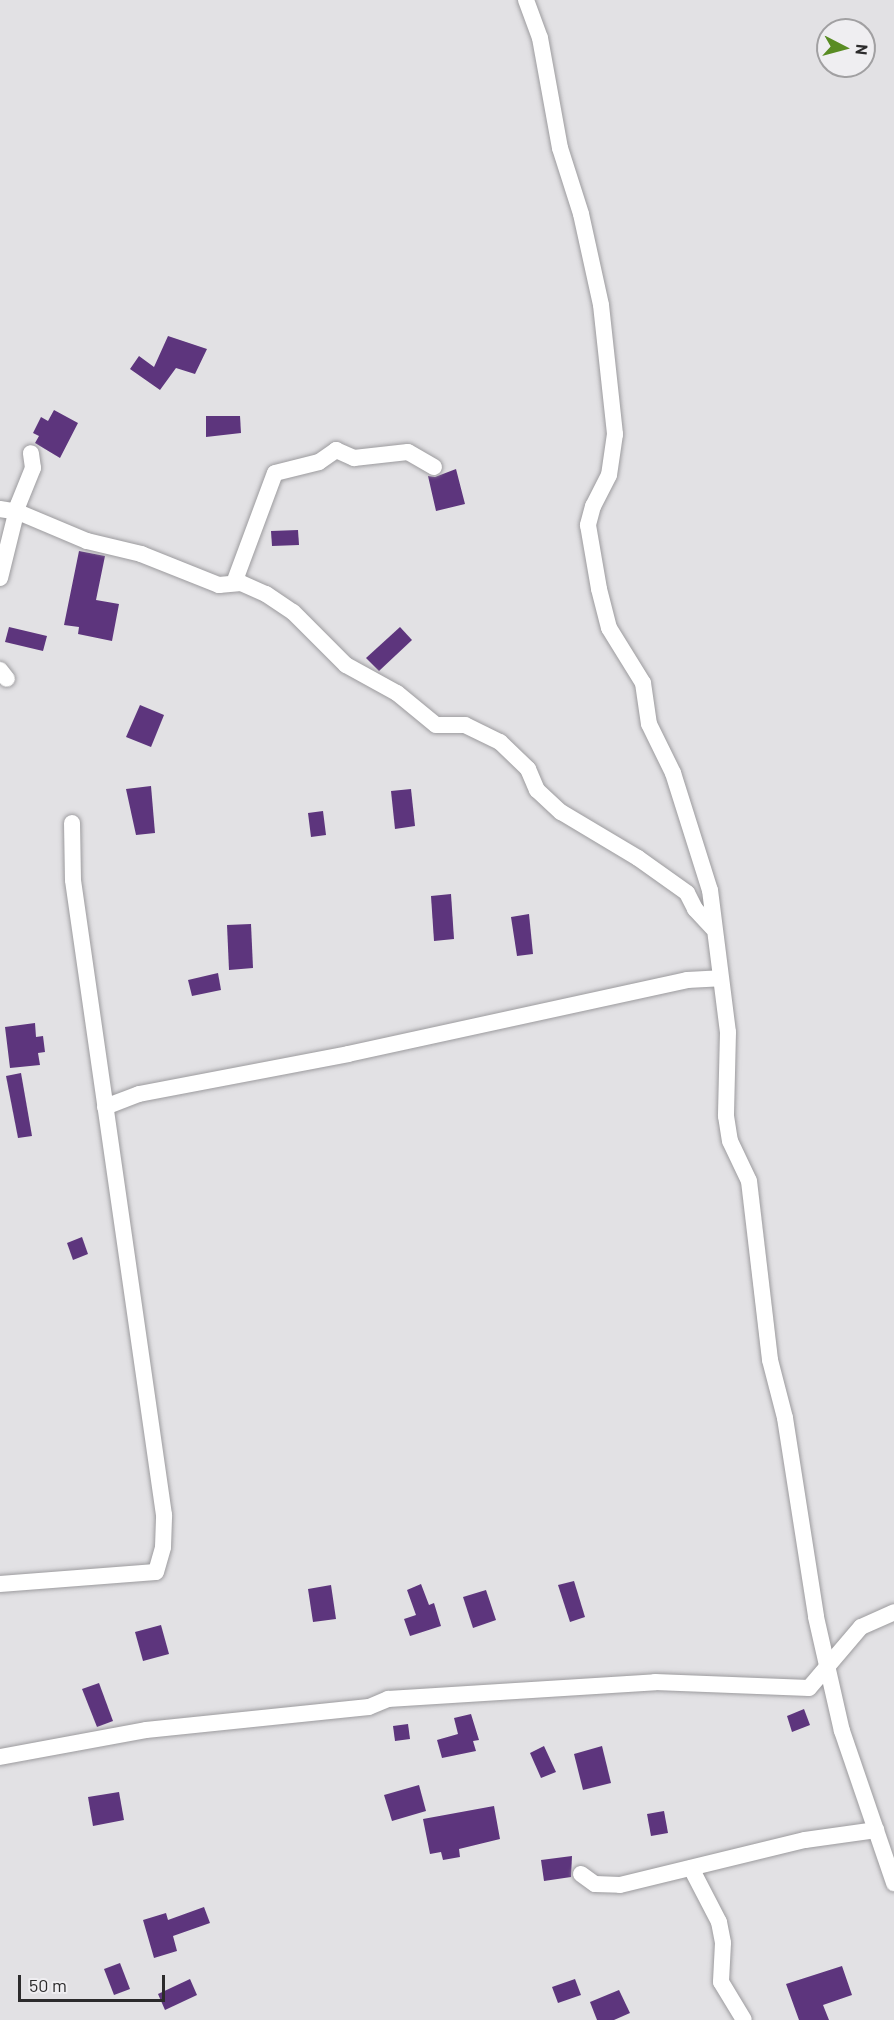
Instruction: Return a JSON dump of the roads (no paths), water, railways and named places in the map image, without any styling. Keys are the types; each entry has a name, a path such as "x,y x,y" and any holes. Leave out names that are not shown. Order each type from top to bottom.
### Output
{"street":[{"path":"526,0 540,38 560,148 581,214 602,305 615,434 609,475 593,506 588,525 599,589 609,628 643,683 649,724 664,749 704,864 728,1032 726,1116 730,1141 749,1181 770,1360 785,1418 827,1666 842,1731 876,1830 891,1861 894,1883"},
{"path":"234,583 275,473 311,465 336,450 354,458 408,452 434,467"},
{"path":"0,578 33,468 31,453"},
{"path":"0,508 18,512 87,542 141,554 219,585 241,582 279,602 346,664 397,693 436,725 465,725 500,742 528,769 537,790 561,812 673,882 687,893 695,909 713,928"},
{"path":"0,1584 156,1572 163,1548 164,1515 73,880 72,823"},
{"path":"105,1107 139,1094 348,1054 372,1045 687,980 720,978"},
{"path":"0,1757 147,1730 369,1707 388,1698 655,1682 808,1688 861,1628 894,1612"},
{"path":"581,1874 595,1884 620,1885 827,1836 876,1830"},
{"path":"692,1868 719,1922 723,1943 721,1982 744,2020"}]}
